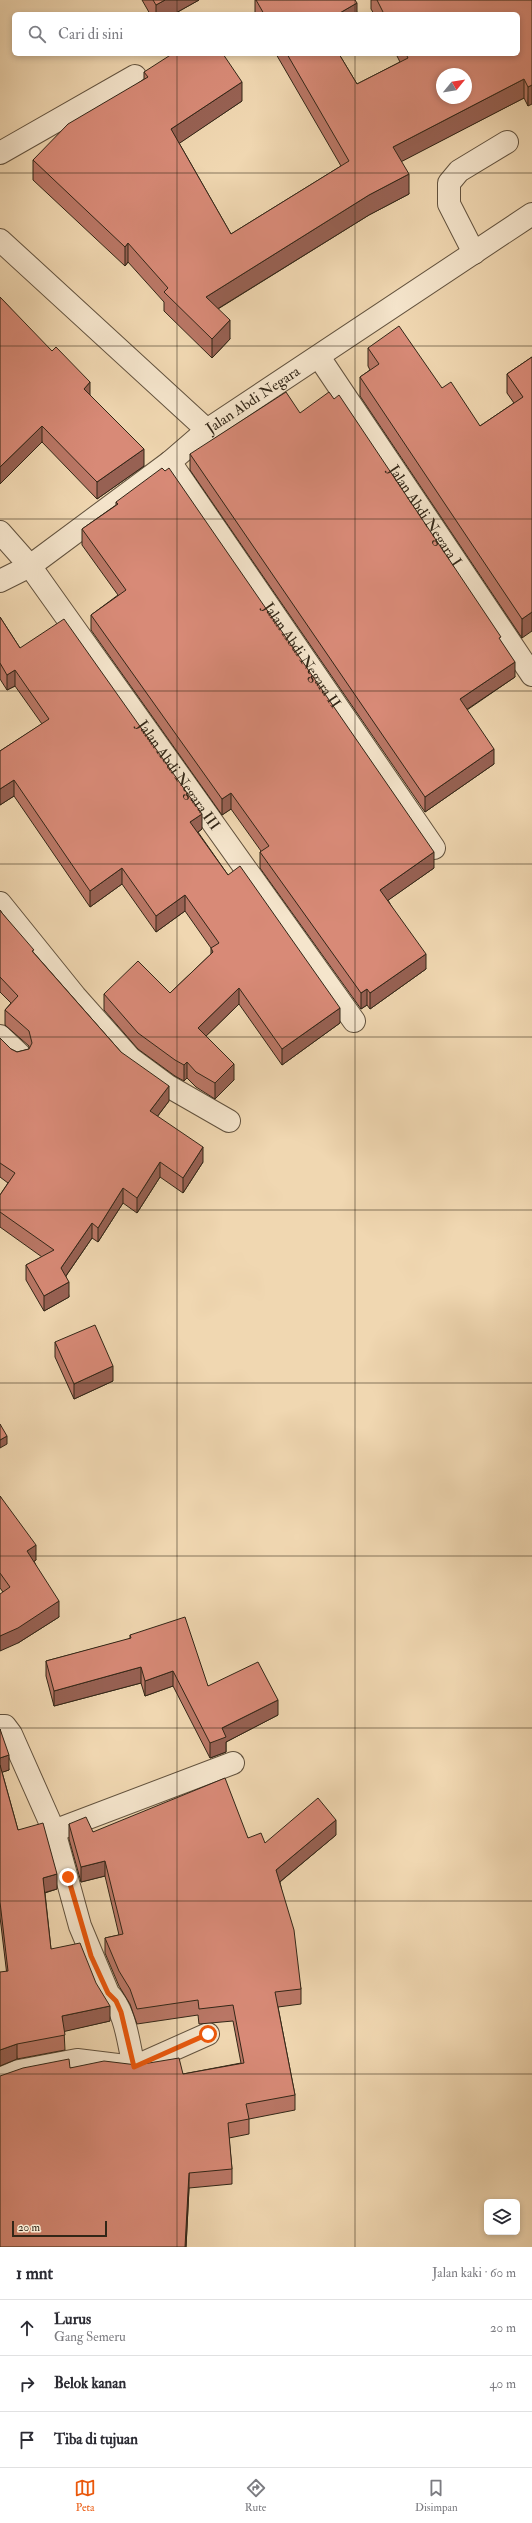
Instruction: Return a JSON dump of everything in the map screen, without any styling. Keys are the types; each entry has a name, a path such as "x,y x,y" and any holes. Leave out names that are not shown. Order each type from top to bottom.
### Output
{"street":[{"path":"0,153 136,76"},
{"path":"474,253 450,204 449,183 459,171 507,142"},
{"name":"Jalan Abdi Negara","path":"0,240 207,430 532,214"},
{"name":"Jalan Abdi Negara I","path":"319,357 532,675"},
{"path":"0,581 30,566 170,462 207,430"},
{"name":"Jalan Abdi Negara II","path":"170,462 434,848"},
{"name":"Jalan Abdi Negara III","path":"0,532 30,566 354,1021"},
{"path":"0,903 75,996 130,1058 168,1086 229,1121"},
{"path":"0,1036 20,1055"},
{"path":"0,1726 5,1726 11,1734 54,1831 80,1926 105,1987 121,2012 134,2067"},
{"path":"54,1831 233,1763"},
{"path":"0,2079 19,2071 77,2060 134,2067 208,2034"}],"building":[{"path":"153,0 165,0 156,5"},
{"path":"256,0 355,0 357,3 341,12 263,12"},
{"path":"377,0 532,0 532,85 528,87 524,79 393,147 409,174 369,195 206,297 230,320 212,339 164,292 168,288 128,243 125,247 33,160 68,124 148,77 144,72 169,56 224,56 242,82 171,129 231,234 349,161 288,56 340,56 357,84 408,58 407,56 520,56 520,12 383,12"},
{"path":"0,297 52,351 56,347 90,382 84,389 144,449 97,482 42,426 0,467"},
{"path":"399,326 442,388 451,382 480,426 523,397 507,374 532,357 532,612 522,619 360,377 379,364 368,348"},
{"path":"286,392 300,413 329,392 334,399 339,395 501,637 499,638 515,662 460,699 494,749 425,797 190,454"},
{"path":"162,468 165,471 169,468 434,852 380,890 426,954 370,993 367,989 361,993 260,852 269,846 231,793 222,799 91,615 126,590 82,529 118,504 116,502"},
{"path":"0,617 20,648 64,619 202,814 190,822 228,875 240,866 340,1008 282,1049 239,988 198,1028 234,1064 215,1083 196,1072 187,1062 184,1065 175,1060 138,1033 104,994 138,961 170,993 213,952 211,948 219,943 185,895 156,916 122,868 90,891 14,780 0,789 0,751 49,719 15,670 7,675 0,663"},
{"path":"0,910 34,950 32,951 121,1052 169,1086 150,1111 203,1147 183,1178 160,1162 137,1198 123,1188 98,1228 92,1223 61,1268 69,1282 44,1296 26,1265 54,1250 0,1212 0,1195 15,1173 0,1163 0,1038 11,1049 17,1052 29,1049 32,1043 29,1031 5,1010 18,996 0,977"},
{"path":"95,1325 113,1366 74,1384 55,1342"},
{"path":"0,1424 7,1436 0,1440"},
{"path":"0,1496 36,1545 27,1551 59,1601 18,1628 0,1636 0,1594 10,1587 0,1573"},
{"path":"185,1617 208,1686 258,1662 278,1700 222,1728 226,1737 210,1743 173,1671 145,1681 141,1667 54,1691 46,1661 131,1638 130,1635"},
{"path":"0,1729 9,1755 0,1758"},
{"path":"0,1765 18,1830 43,1823 57,1874 43,1878 51,1949 80,1943 96,1983 110,2006 62,2016 65,2035 17,2044 0,2050 0,1972 8,1971 0,1902"},
{"path":"225,1778 248,1838 261,1833 265,1843 318,1798 336,1820 276,1870 294,1930 301,1989 275,1992 295,2095 246,2104 249,2119 228,2123 232,2169 189,2173 185,2247 0,2247 0,2076 23,2068 69,2059 70,2068 104,2061 137,2065 179,2058 183,2074 244,2063 233,2005 199,2009 198,2000 137,2009 130,1989 119,1971 105,1938 123,1934 105,1861 81,1867 69,1824 86,1817 93,1832"}],"route":[{"path":"68,1877 80,1926 91,1956 108,1993 116,2001 121,2012 134,2067 208,2034"}]}
